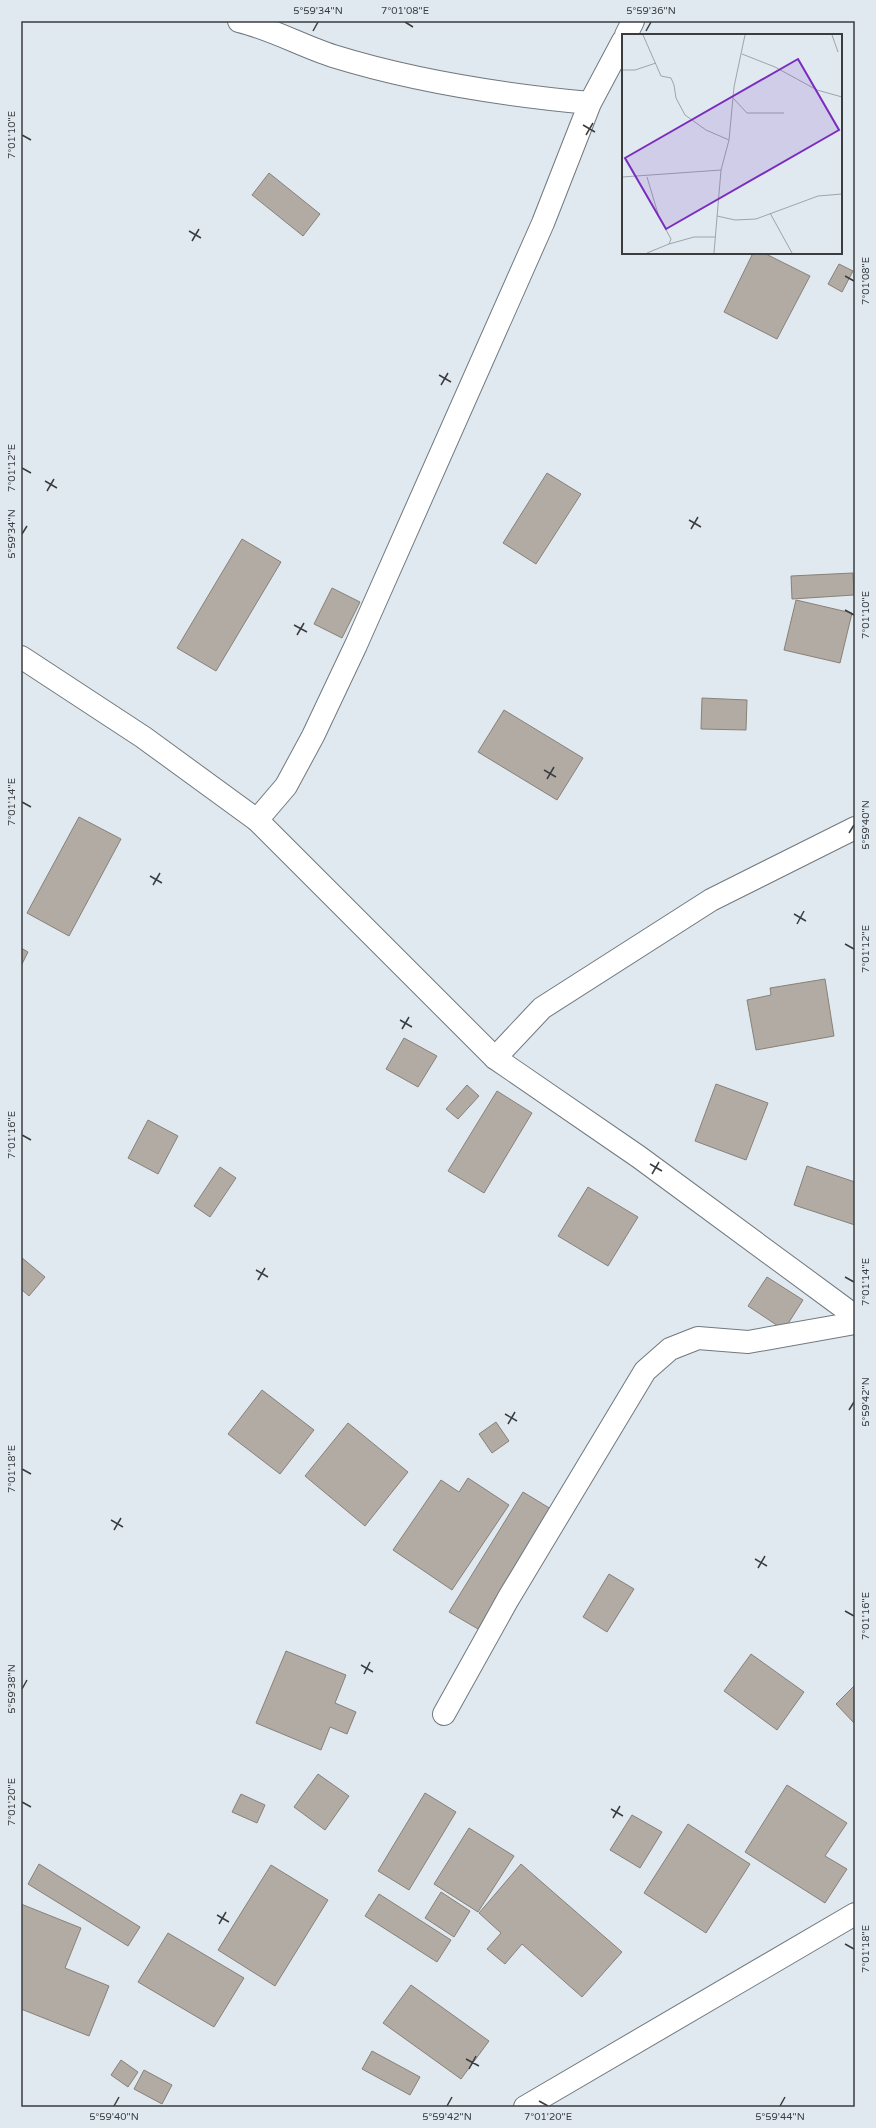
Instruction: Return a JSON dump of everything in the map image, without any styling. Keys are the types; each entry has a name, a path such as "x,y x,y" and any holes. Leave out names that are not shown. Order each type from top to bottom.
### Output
{"street":[{"path":"240,21 332,56 392,73 473,90 590,103"},
{"path":"626,34 633,21"},
{"path":"257,820 286,786 313,736 352,652 543,222 590,103 622,43"},
{"path":"21,657 143,737 257,820 495,1058 639,1158 855,1316"},
{"path":"495,1058 542,1008 711,900 855,828"},
{"path":"444,1714 508,1599 645,1371 670,1349 698,1338 748,1342 855,1322"},
{"path":"525,2107 855,1914"}],"building":[{"path":"269,173 320,214 303,236 252,195"},
{"path":"753,254 766,254 810,276 777,339 724,312"},
{"path":"839,264 853,271 842,292 828,284"},
{"path":"547,473 581,494 536,564 503,543"},
{"path":"242,539 281,562 216,671 177,648"},
{"path":"853,573 854,595 792,599 791,576"},
{"path":"332,588 360,602 342,638 314,624"},
{"path":"796,600 852,613 840,663 784,650"},
{"path":"702,698 747,700 746,730 701,729"},
{"path":"504,710 583,758 557,800 478,752"},
{"path":"79,817 121,839 69,936 27,913"},
{"path":"21,948 28,952 21,966"},
{"path":"825,979 834,1036 756,1050 747,1000 771,995 770,988"},
{"path":"404,1038 437,1056 418,1087 386,1069"},
{"path":"716,1084 768,1103 746,1160 695,1141"},
{"path":"467,1085 479,1096 458,1119 446,1109"},
{"path":"497,1091 532,1113 484,1193 448,1171"},
{"path":"148,1120 178,1136 158,1174 128,1158"},
{"path":"807,1166 855,1182 855,1225 794,1205"},
{"path":"220,1167 236,1178 210,1217 194,1206"},
{"path":"588,1187 638,1217 608,1266 558,1236"},
{"path":"21,1257 45,1277 29,1296 21,1289"},
{"path":"767,1277 803,1300 784,1330 748,1306"},
{"path":"262,1390 314,1430 280,1474 228,1434"},
{"path":"496,1422 509,1441 492,1453 479,1434"},
{"path":"348,1423 408,1472 365,1526 305,1476"},
{"path":"468,1478 509,1505 452,1590 393,1550 441,1480 459,1492"},
{"path":"523,1492 551,1509 478,1629 449,1612"},
{"path":"609,1574 634,1589 607,1632 583,1617"},
{"path":"286,1651 346,1675 335,1703 356,1712 347,1734 330,1727 321,1750 256,1723"},
{"path":"751,1654 804,1692 777,1730 724,1691"},
{"path":"855,1685 855,1724 836,1704"},
{"path":"318,1774 349,1796 325,1830 294,1807"},
{"path":"787,1785 847,1823 825,1856 847,1869 825,1903 745,1852"},
{"path":"425,1793 456,1812 409,1890 378,1871"},
{"path":"241,1794 265,1805 257,1823 232,1812"},
{"path":"632,1815 662,1832 640,1868 610,1850"},
{"path":"688,1824 750,1864 706,1933 644,1893"},
{"path":"469,1828 514,1856 478,1912 434,1884"},
{"path":"39,1864 140,1927 128,1946 28,1884"},
{"path":"521,1864 622,1952 582,1997 522,1944 505,1964 487,1949 501,1933 479,1913"},
{"path":"271,1865 328,1900 275,1986 218,1950"},
{"path":"441,1892 470,1911 454,1937 425,1918"},
{"path":"379,1894 451,1940 437,1962 365,1916"},
{"path":"21,1904 81,1928 65,1968 109,1986 89,2036 21,2009"},
{"path":"168,1933 244,1978 214,2027 138,1982"},
{"path":"411,1985 489,2041 461,2079 383,2023"},
{"path":"372,2051 420,2077 410,2095 362,2069"},
{"path":"121,2060 138,2072 128,2087 111,2075"},
{"path":"144,2070 172,2085 162,2104 134,2089"}]}
